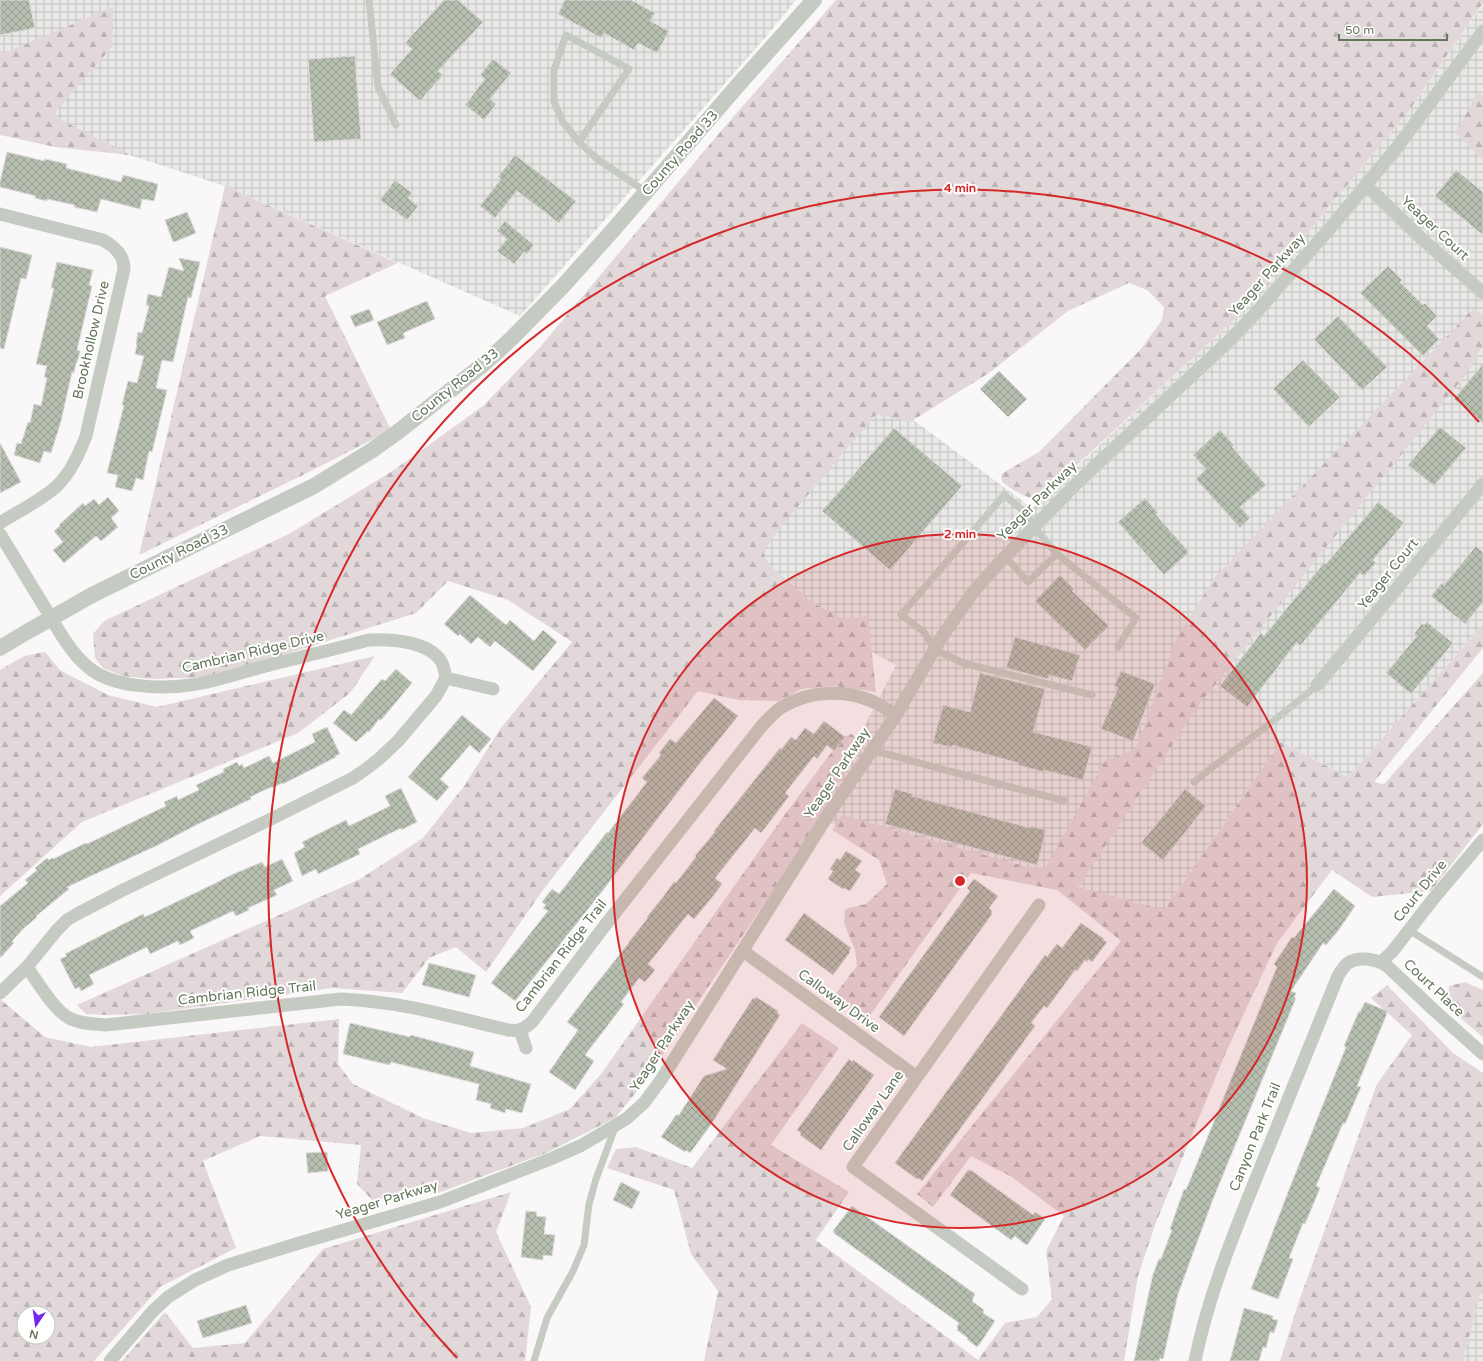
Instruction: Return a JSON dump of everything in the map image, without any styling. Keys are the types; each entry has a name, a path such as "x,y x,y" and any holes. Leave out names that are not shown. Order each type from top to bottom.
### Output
{"street":[{"name":"County Road 33","path":"0,648 92,595 314,486 371,451 399,431 485,363 563,286 814,0"},
{"name":"Yeager Parkway","path":"110,1361 152,1312 168,1296 195,1280 228,1265 440,1202 473,1190 582,1145 626,1119 644,1103 661,1080 868,754 896,715 934,649 957,613 974,591 1005,556 1078,482 1229,341 1255,314 1366,185 1425,112 1483,31"},
{"name":"Yeager Court","path":"1366,185 1422,239 1483,293"},
{"name":"Brookhollow Drive","path":"0,214 103,240 111,245 122,256 124,269 86,436 79,455 73,466 57,486 0,523"},
{"name":"Yeager Court","path":"1317,685 1483,484"},
{"name":"Cambrian Ridge Drive","path":"0,534 71,649 88,667 98,674 111,679 136,685 190,685 362,642 382,640 407,642 431,651 442,662 446,678"},
{"path":"0,993 27,967 67,920 353,778 366,769 398,741 436,696 446,678 493,689"},
{"name":"Cambrian Ridge Trail","path":"27,967 58,1009 66,1016 80,1022 106,1025 348,1000 391,1003 508,1030 524,1029 532,1022 603,928 760,728 776,712 792,701 813,695 839,693 864,698 876,703 896,715"},
{"name":"Court Drive","path":"1381,962 1392,952 1434,898 1483,840"},
{"name":"Calloway Lane","path":"1022,1289 853,1167 1039,905"},
{"name":"Calloway Drive","path":"743,951 917,1077"},
{"name":"Canyon Park Trail","path":"1195,1361 1213,1292 1226,1255 1294,1082 1338,976 1347,964 1352,961 1362,959 1381,962"},
{"name":"Court Place","path":"1381,962 1483,1054"},
{"path":"520,1030 526,1048"}],"lane":[{"path":"369,0 378,87 396,125"},
{"path":"578,142 629,70 566,35 554,70 554,102 563,122 578,142 596,158 646,192"},
{"path":"1092,695 963,663 934,649 924,632 901,615 1004,495 1026,513 1034,527 1057,554 1136,618 1118,646"},
{"path":"1005,556 1028,582 1057,554"},
{"path":"1194,782 1291,709 1317,685"},
{"path":"872,750 1065,801"},
{"path":"1409,930 1483,977"},
{"path":"534,1361 547,1318 573,1271 584,1245 589,1204 596,1179 616,1125"}],"shaded area":[{"path":"0,0 796,0 764,39 520,316 225,186 0,113"},
{"path":"1483,4 1483,625 1348,777 1281,742 1164,910 816,820 896,665 736,578 877,393 1032,508 1236,318 1408,112"},
{"path":"1480,1293 1483,1294 1483,1361 1463,1361"}],"green space":[{"path":"836,0 1483,0 1483,3 1408,112 1236,318 1039,500 1019,493 1002,482 1001,474 1039,452 1141,349 1162,320 1164,307 1147,290 1129,283 1068,311 989,373 910,422 876,414 779,529 763,552 769,565 812,602 843,619 868,616 876,692 834,686 802,689 778,701 739,700 698,691 543,890 486,972 456,947 429,958 402,993 332,988 146,1014 86,1014 77,1005 360,879 423,838 465,785 500,729 572,642 508,600 448,581 416,613 214,677 152,679 122,676 103,668 95,658 93,634 104,621 289,534 394,470 483,406 541,346 721,131"},
{"path":"113,7 112,47 53,116 130,155 55,147 0,135 0,52 9,51"},
{"path":"1478,92 1483,96 1483,160 1455,133"},
{"path":"225,186 398,263 325,296 391,430 303,475 139,555"},
{"path":"1473,309 1483,314 1483,345 1468,372 1200,703 1078,887 1164,910 1281,742 1348,777 1483,625 1483,648 1374,782 1384,784 1483,673 1483,824 1431,891 1372,897 1332,870 1277,943 1226,1052 1155,1225 1138,1276 1124,1361 704,1361 718,1291 691,1254 674,1190 607,1168 616,1149 636,1147 692,1168 802,1023 839,1048 771,1145 849,1192 816,1240 978,1360 1005,1323 1037,1317 1052,1299 1046,1251 1064,1216 1012,1177 971,1156 933,1207 917,1194 1121,941 1057,890 971,873 866,1021 833,997 857,966 855,950 844,923 845,909 866,904 887,884 879,860 832,830 842,815 1028,867 1046,867 1105,761 1136,749 1177,637 1215,577"},
{"path":"45,652 61,671 108,695 157,707 375,656 350,693 298,733 82,822 0,896 0,670 24,656"},
{"path":"852,734 860,743 813,831 643,1084 615,1118 546,1153 438,1193 372,1200 357,1184 361,1145 260,1136 203,1161 236,1248 160,1287 94,1361 0,1361 0,999 45,1037 91,1047 339,1019 338,1064 353,1084 423,1118 471,1133 523,1128 570,1109 601,1074 786,813 843,737"},
{"path":"1465,982 1483,990 1483,1037 1447,1007 1449,986"},
{"path":"1387,985 1453,1053 1483,1073 1483,1294 1480,1294 1463,1361 1280,1361 1298,1304 1377,1084 1412,1035 1371,998"},
{"path":"511,1192 496,1232 531,1307 525,1361 122,1361 165,1312 193,1348 245,1343 323,1249"}],"building":[{"path":"0,0 29,0 35,28 0,35"},
{"path":"444,0 458,0 483,22 438,71 443,75 420,101 390,74 412,49 405,43"},
{"path":"565,0 631,0 655,13 650,21 669,31 657,53 638,43 634,50 604,33 601,38 558,14"},
{"path":"355,56 361,139 314,142 308,59"},
{"path":"493,59 511,73 490,99 496,104 484,120 465,105 485,79 480,75"},
{"path":"7,152 44,161 45,159 67,164 66,168 121,182 123,175 158,184 154,201 142,199 140,209 101,199 97,212 74,207 75,205 35,198 36,196 0,187"},
{"path":"515,155 576,201 559,223 517,191 495,218 480,206 501,179 498,177"},
{"path":"1456,170 1483,192 1483,235 1435,196"},
{"path":"395,180 412,193 408,198 418,206 407,220 380,200"},
{"path":"187,212 196,233 173,242 165,220"},
{"path":"505,221 534,245 527,254 524,252 514,264 497,251 507,239 497,231"},
{"path":"0,247 32,255 26,279 21,278 4,349 0,348"},
{"path":"179,258 200,262 191,298 188,297 173,362 162,360 156,388 167,390 152,452 149,451 143,480 136,478 132,491 115,487 118,475 107,473 124,405 122,405 128,381 137,383 144,356 135,354 138,332 142,333 149,306 146,305 148,294 161,297 169,267 184,271"},
{"path":"57,262 93,270 89,285 92,286 77,350 80,351 74,373 72,372 61,421 51,453 44,451 40,463 14,455 17,443 21,444 28,422 30,423 34,404 41,406 47,378 44,377 47,366 36,364 54,288 51,288"},
{"path":"1388,266 1402,280 1400,282 1423,305 1425,303 1437,316 1427,326 1439,339 1423,356 1360,293"},
{"path":"427,301 435,319 403,333 405,338 387,345 377,322"},
{"path":"369,309 374,320 355,327 350,316"},
{"path":"1338,316 1387,367 1362,390 1314,339"},
{"path":"1303,360 1340,397 1309,427 1273,389"},
{"path":"1483,364 1483,423 1454,399"},
{"path":"999,371 1027,399 1008,417 980,389"},
{"path":"1440,427 1466,448 1434,486 1408,465"},
{"path":"894,428 962,486 890,570 822,511"},
{"path":"1220,430 1234,445 1232,447 1266,485 1240,507 1250,518 1240,528 1196,479 1206,469 1193,455"},
{"path":"0,443 21,482 0,493"},
{"path":"108,497 119,511 111,518 118,527 101,541 96,536 64,563 53,550 63,542 54,531 83,503 85,506 94,499 99,505"},
{"path":"1145,498 1158,513 1156,515 1189,552 1164,575 1118,522"},
{"path":"1378,502 1404,523 1373,560 1376,563 1364,576 1360,573 1300,646 1297,642 1247,707 1220,686 1261,633 1264,636 1324,563 1326,564"},
{"path":"1476,546 1483,552 1483,602 1465,624 1431,596 1442,583 1444,585"},
{"path":"1060,575 1074,589 1072,591 1109,626 1085,650 1035,601"},
{"path":"470,595 506,625 510,620 534,641 543,630 557,642 533,671 495,641 490,647 478,637 471,644 460,634 458,636 444,624"},
{"path":"1427,622 1453,643 1411,694 1386,673 1417,636 1414,634 1422,623 1424,625"},
{"path":"1015,637 1080,655 1072,681 1049,675 1048,679 1006,668"},
{"path":"396,669 412,683 381,720 379,719 369,732 368,731 356,742 333,723 344,710 351,715 382,679 385,681"},
{"path":"1121,671 1155,684 1133,741 1101,729 1118,688 1114,686"},
{"path":"980,673 1045,689 1033,732 1092,747 1083,780 1044,770 1044,772 1018,765 1019,763 952,745 951,747 933,743 943,705 970,712"},
{"path":"714,698 738,716 515,1001 491,983 548,911 543,908 546,905 542,902 552,889 559,894 647,782 642,778 661,755 659,753 670,739 676,743"},
{"path":"462,715 491,739 479,753 470,745 440,779 449,787 437,801 408,777"},
{"path":"824,721 845,737 834,751 827,745 817,759 814,756 785,793 789,796 761,833 755,828 715,878 722,884 713,896 694,919 688,914 648,964 655,970 645,982 639,978 621,1002 624,1004 585,1055 594,1061 575,1090 549,1072 578,1030 567,1022 629,943 674,882 676,883 696,857 695,856 715,832 714,831 780,748 781,750 791,737 796,740 805,728 814,734"},
{"path":"327,727 340,754 335,756 336,757 283,784 282,783 272,788 271,787 250,797 251,799 158,845 67,887 69,889 36,916 37,917 24,928 12,941 14,943 0,958 0,906 28,883 25,880 37,870 35,868 47,858 49,860 52,858 53,859 86,843 87,844 166,806 164,802 177,796 178,800 199,790 196,785 224,772 223,769 237,762 239,766 242,764 244,768 269,756 273,763 315,742 312,734"},
{"path":"401,788 417,822 401,830 401,828 358,849 360,854 318,874 316,869 302,876 294,853 305,847 302,842 346,820 349,826 390,806 385,796"},
{"path":"895,789 913,794 912,796 1030,828 1030,826 1046,830 1037,865 885,824"},
{"path":"1185,789 1206,806 1163,860 1141,843"},
{"path":"846,851 862,861 855,870 861,874 850,891 844,888 843,889 828,879 833,871 830,869 837,858 840,860"},
{"path":"282,859 293,881 274,890 277,895 248,908 249,910 236,916 233,911 190,931 194,938 180,945 178,941 150,954 147,947 89,975 94,984 81,991 79,987 75,989 60,959 67,956 65,954 143,914 145,917 229,876 262,862 265,867"},
{"path":"974,879 998,896 989,908 992,911 992,914 904,1036 879,1017 970,891 967,888"},
{"path":"1334,889 1355,906 1338,931 1326,945 1323,943 1291,991 1296,993 1294,998 1296,998 1213,1199 1178,1294 1163,1359 1160,1358 1159,1361 1134,1361 1153,1274 1159,1259 1161,1259 1172,1230 1170,1229 1184,1189 1186,1190 1277,967 1274,964 1292,937 1294,938"},
{"path":"804,913 851,948 850,952 833,975 785,940"},
{"path":"1081,923 1107,942 1092,962 1088,959 1087,962 1085,960 1077,971 1075,970 1047,1008 1044,1006 1031,1023 1035,1026 936,1162 922,1181 918,1178 917,1179 895,1163 1045,955 1047,957 1057,944 1062,948"},
{"path":"429,963 476,975 469,997 422,985"},
{"path":"756,997 778,1011 777,1013 780,1015 710,1126 690,1153 686,1150 685,1152 661,1137 676,1115 679,1115 704,1076 727,1069 713,1060 753,998 755,999"},
{"path":"1365,1002 1387,1011 1386,1016 1357,1086 1361,1087 1345,1124 1343,1123 1316,1186 1320,1188 1305,1224 1303,1223 1289,1258 1293,1259 1278,1299 1251,1289 1346,1047 1344,1046 1359,1011 1360,1012"},
{"path":"350,1023 410,1037 411,1035 474,1052 470,1066 531,1084 522,1113 506,1109 505,1113 490,1108 491,1104 476,1100 479,1084 391,1062 390,1065 343,1054"},
{"path":"849,1059 852,1062 853,1060 874,1075 821,1150 800,1135 801,1133 797,1130"},
{"path":"327,1152 328,1171 308,1173 306,1153"},
{"path":"968,1170 972,1171 1033,1215 1035,1212 1045,1219 1028,1244 1026,1245 1015,1236 1011,1240 950,1195"},
{"path":"621,1182 640,1192 632,1209 613,1200"},
{"path":"852,1206 975,1294 972,1301 984,1310 983,1313 995,1321 977,1347 957,1330 959,1323 835,1234 833,1231"},
{"path":"526,1211 537,1212 536,1216 546,1217 544,1234 555,1235 552,1256 543,1255 543,1260 521,1257"},
{"path":"246,1305 252,1323 203,1338 197,1321"},
{"path":"1244,1308 1273,1316 1272,1319 1278,1320 1274,1333 1270,1332 1266,1348 1263,1347 1259,1361 1230,1361"}]}
